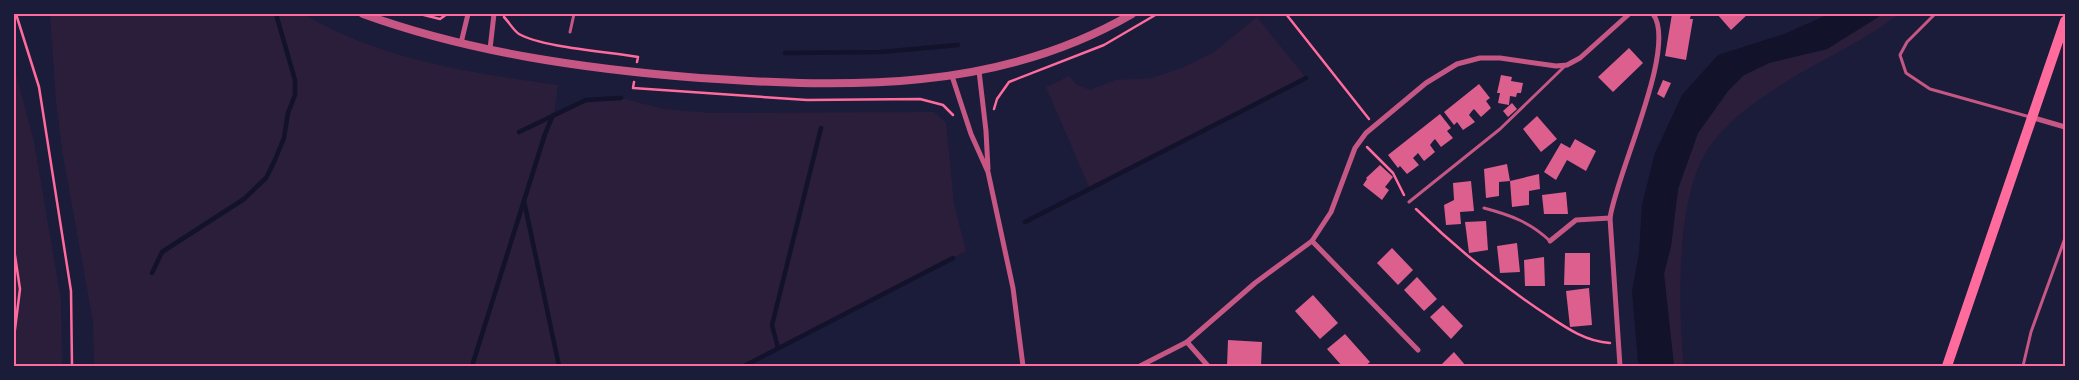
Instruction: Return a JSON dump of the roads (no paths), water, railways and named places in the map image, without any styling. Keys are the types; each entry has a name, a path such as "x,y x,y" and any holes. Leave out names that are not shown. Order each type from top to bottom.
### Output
{"main road":[{"path":"1948,366 2034,118 2065,21"}],"street":[{"path":"363,14 415,31 461,43 631,73 774,83 893,83 979,71 1020,62 1068,45 1108,28 1132,14"},
{"path":"461,43 468,14"},
{"path":"490,49 494,14"},
{"path":"1140,366 1187,342 1255,283 1312,241 1331,212 1343,174 1361,140 1426,84 1457,64 1468,60 1500,58 1549,65 1567,65 1580,58 1629,14"},
{"path":"1620,366 1610,218 1614,196 1654,78 1660,28 1653,14"},
{"path":"979,71 986,131 988,172 1013,288 1023,366"},
{"path":"952,76 971,134 988,172"},
{"path":"2034,118 2065,128"},
{"path":"1550,241 1576,220 1610,218"},
{"path":"1312,241 1418,350"},
{"path":"1187,342 1208,366"}],"lane":[{"path":"570,32 574,14"},
{"path":"1935,14 1907,42 1900,56 1906,74 1930,88 2034,118"},
{"path":"1409,202 1500,129 1567,65"},
{"path":"1484,208 1518,218 1537,229 1550,241"},
{"path":"2023,366 2031,332 2065,238"}],"waterway":[{"path":"152,273 162,252 244,199 266,178 274,162 284,138 288,113 295,95 295,80 276,14"},
{"path":"785,53 881,52 958,45"},
{"path":"1025,222 1306,78"},
{"path":"519,132 586,100 621,98"},
{"path":"472,366 545,134 553,115"},
{"path":"778,348 772,325 821,128"},
{"path":"524,201 559,366"},
{"path":"744,366 953,258"}]}
